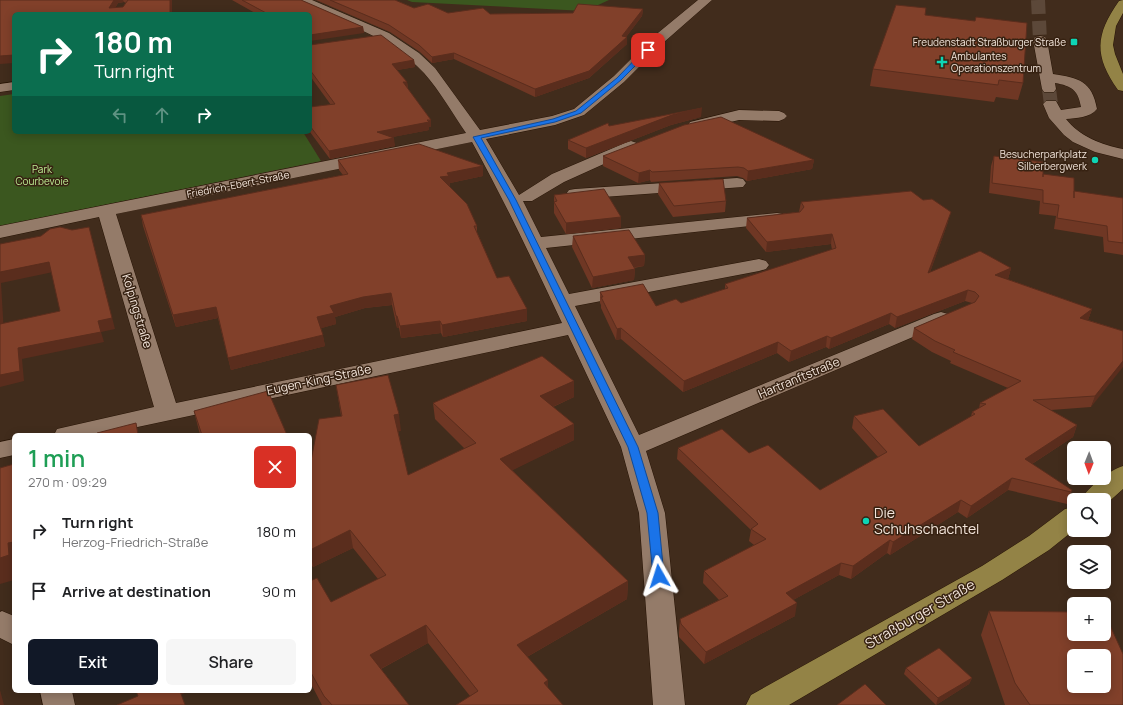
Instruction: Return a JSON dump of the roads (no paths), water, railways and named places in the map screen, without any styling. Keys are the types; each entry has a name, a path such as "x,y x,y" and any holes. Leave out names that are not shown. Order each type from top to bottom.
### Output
{"main road":[{"path":"1123,4 1110,22 1106,34 1105,46 1123,87"},
{"path":"1102,493 1123,475"},
{"name":"Straßburger Straße","path":"762,705 992,573 1039,543 1067,521"}],"street":[{"path":"302,0 384,36 414,56 430,71 519,199 533,244 633,447 652,513 669,705"},
{"name":"Friedrich-Ebert-Straße","path":"0,232 477,137 555,120 579,112 619,79 658,40 706,0"},
{"path":"360,40 384,36"},
{"path":"1040,40 1051,96 1062,126 1084,142 1123,154"},
{"path":"0,88 12,86"},
{"path":"678,129 739,115 779,116"},
{"path":"519,199 558,178 644,142"},
{"path":"519,199 737,183"},
{"name":"Kolpingstraße","path":"106,211 167,412"},
{"path":"533,244 792,217"},
{"path":"561,302 759,265"},
{"name":"Hartranftstraße","path":"633,447 958,311"},
{"name":"Eugen-King-Straße","path":"75,433 167,412 573,327"},
{"path":"0,450 12,447"},
{"path":"57,693 60,705"}],"tunnel":[{"path":"1038,0 1040,40"},
{"path":"1049,89 1051,104"}],"place":[{"name":"Freudenstadt Straßburger Straße","path":"1074,42"},
{"name":"Ambulantes Operationszentrum","path":"942,62"},
{"name":"Besucherparkplatz Silberbergwerk","path":"1095,160"},
{"name":"Die Schuhschachtel","path":"866,521"}],"park label":[{"name":"Park Courbevoie","path":"42,174"}]}
